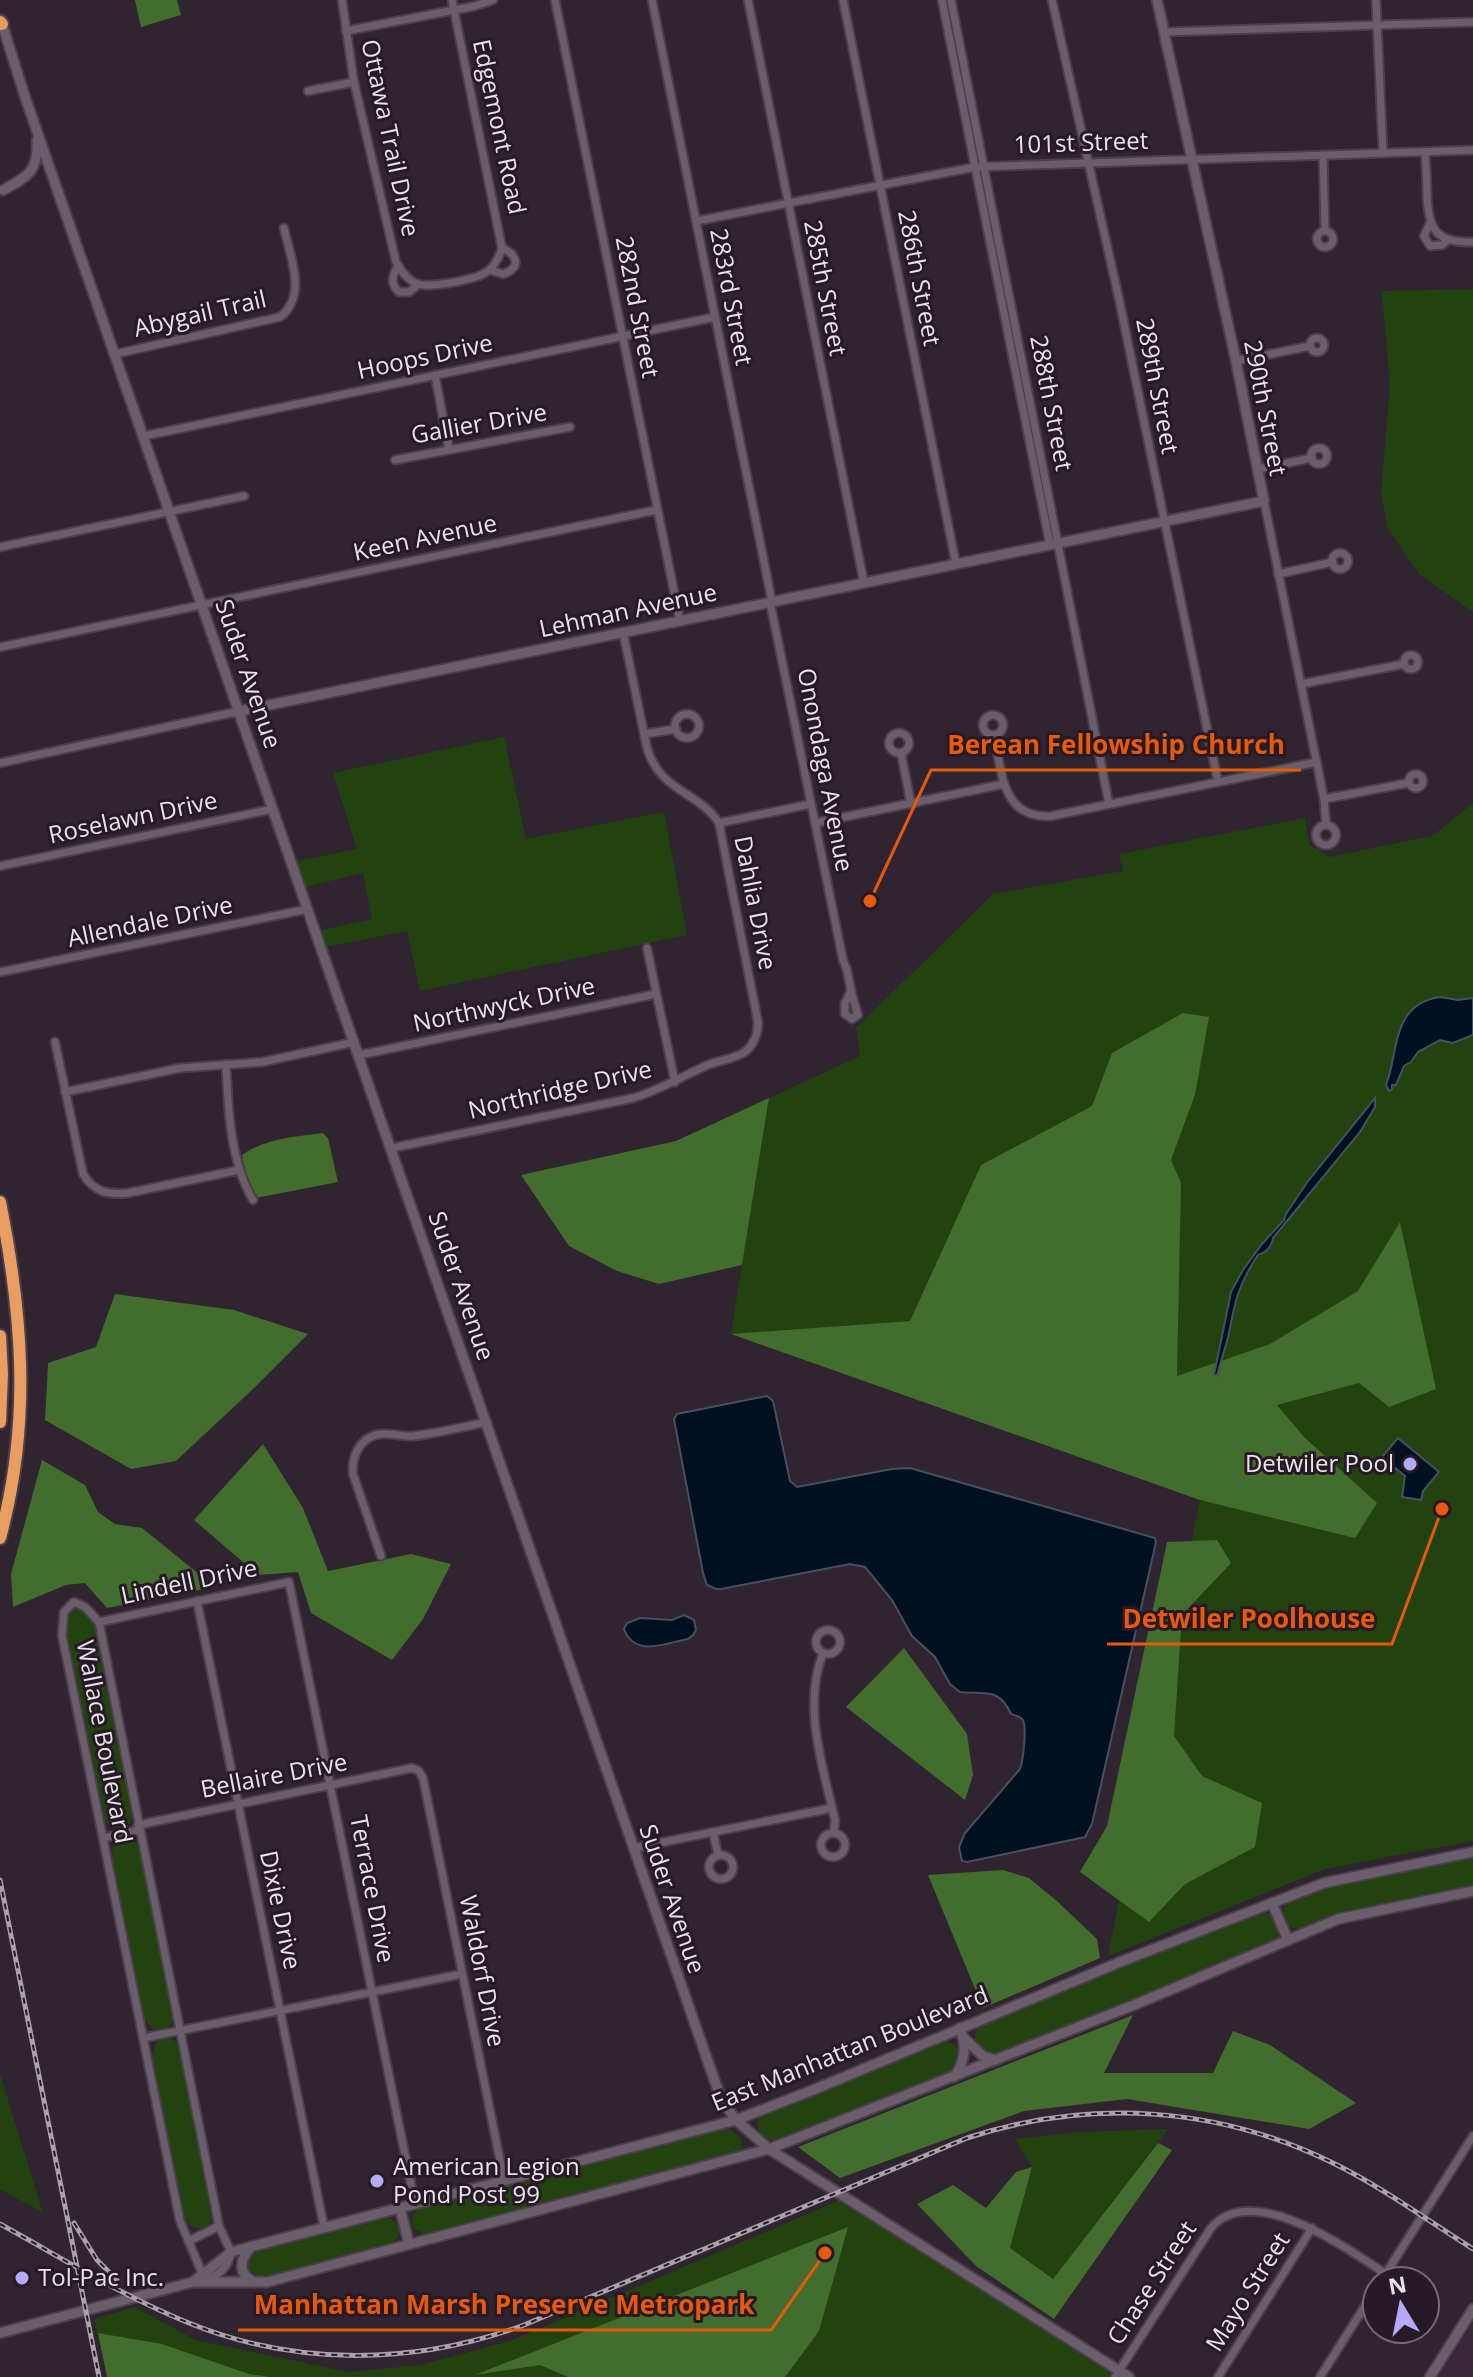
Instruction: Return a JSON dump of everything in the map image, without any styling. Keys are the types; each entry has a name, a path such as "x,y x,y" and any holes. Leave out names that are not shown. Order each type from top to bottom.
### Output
{"highway":[{"path":"0,1202 18,1309 22,1385 16,1461 0,1538"},
{"path":"0,1336 0,1422"}],"street":[{"name":"Ottawa Trail Drive","path":"342,0 354,82 398,266 410,280 419,284"},
{"name":"Edgemont Road","path":"452,0 502,248 490,270"},
{"path":"346,31 493,0"},
{"name":"282nd Street","path":"555,0 680,621"},
{"name":"283rd Street","path":"652,0 771,602"},
{"name":"285th Street","path":"748,0 864,583"},
{"name":"286th Street","path":"843,0 956,564"},
{"name":"288th Street","path":"942,0 959,88 979,166 1109,804"},
{"name":"288th Street","path":"951,0 968,86 979,166"},
{"name":"289th Street","path":"1052,0 1119,299 1218,782"},
{"name":"290th Street","path":"1157,0 1236,361 1317,762 1326,824"},
{"path":"1376,0 1383,153"},
{"path":"944,12 953,10"},
{"name":"Suder Avenue","path":"1,21 715,2085 726,2108 769,2149 1117,2374 1129,2377"},
{"path":"1164,32 1473,22"},
{"path":"308,91 354,82"},
{"path":"959,88 968,86"},
{"path":"3,190 20,181 35,166 37,128"},
{"name":"101st Street","path":"696,221 979,166 1473,150"},
{"path":"1425,152 1430,223 1424,236 1430,246 1442,245 1448,240"},
{"path":"1323,155 1325,230"},
{"path":"1430,223 1436,232 1448,240 1473,242"},
{"name":"Abygail Trail","path":"115,354 280,317 291,306 296,284 284,228"},
{"path":"398,266 392,280 394,288 399,292 409,292 419,284 432,286 479,276 490,270 503,274 511,271 514,256 502,248"},
{"name":"Hoops Drive","path":"144,436 715,317"},
{"path":"1236,361 1310,346"},
{"path":"435,375 449,449"},
{"name":"Gallier Drive","path":"395,460 570,427"},
{"path":"1258,469 1312,458"},
{"path":"0,547 244,496"},
{"name":"Lehman Avenue","path":"0,763 1264,501"},
{"name":"Keen Avenue","path":"0,647 656,510"},
{"path":"1278,574 1333,562"},
{"name":"Onondaga Avenue","path":"771,602 851,991"},
{"name":"Dahlia Drive","path":"623,632 649,754 663,778 719,823 758,1022"},
{"path":"1301,684 1404,664"},
{"path":"644,734 676,729"},
{"path":"994,735 1004,784 1014,805 1035,816 1051,816 1317,762"},
{"path":"901,753 911,804"},
{"path":"1324,799 1408,783"},
{"path":"815,823 1004,784"},
{"path":"719,823 811,804"},
{"name":"Roselawn Drive","path":"0,866 273,809"},
{"name":"Allendale Drive","path":"0,972 308,909"},
{"path":"647,948 675,1082"},
{"name":"Northwyck Drive","path":"359,1055 656,994"},
{"name":"Northridge Drive","path":"392,1148 654,1092 707,1065 746,1051 756,1038 758,1022"},
{"path":"55,1042 83,1174 89,1184 112,1195 239,1170"},
{"path":"65,1092 180,1068 262,1062 355,1042"},
{"path":"226,1064 239,1170 253,1200"},
{"path":"381,1556 353,1474 354,1455 363,1442 379,1434 406,1437 487,1422"},
{"name":"Lindell Drive","path":"99,1622 289,1582"},
{"name":"Terrace Drive","path":"289,1582 415,2204"},
{"name":"Dixie Drive","path":"197,1601 324,2227"},
{"name":"Wallace Boulevard","path":"199,2279 180,2221 61,1626 64,1612 74,1602 85,1607 99,1622 219,2226 231,2252"},
{"path":"823,1653 814,1690 814,1713 835,1824 834,1833"},
{"name":"Bellaire Drive","path":"103,1838 238,1804 412,1768 419,1771"},
{"name":"Waldorf Drive","path":"419,1771 423,1778 504,2180"},
{"path":"634,1848 832,1808"},
{"path":"713,1832 718,1855"},
{"name":"East Manhattan Boulevard","path":"199,2279 231,2252 736,2120 962,2033 1324,1883 1473,1852"},
{"name":"East Manhattan Boulevard","path":"0,2333 199,2279 267,2282 769,2149 887,2101 919,2092 1338,1919 1473,1891"},
{"path":"1272,1903 1288,1940"},
{"path":"143,2038 462,1974"},
{"path":"962,2033 983,2056 996,2060"},
{"path":"953,2078 961,2067 962,2033"},
{"path":"1391,2265 1473,2136"},
{"path":"400,2208 409,2244"},
{"name":"Chase Street","path":"1117,2374 1211,2228 1226,2214 1242,2210 1258,2212 1312,2228"},
{"path":"189,2241 219,2226"},
{"path":"1312,2228 1366,2265"},
{"name":"Mayo Street","path":"1218,2377 1312,2228"},
{"path":"251,2247 244,2254 242,2268 248,2279 254,2282"},
{"path":"1430,2377 1473,2309"},
{"path":"1320,2377 1361,2312"}],"shaded area":[{"path":"1473,2323 1473,2377 1438,2377"}],"green space":[{"path":"135,0 177,0 181,15 141,27"},
{"path":"1473,289 1473,612 1420,575 1388,529 1381,494 1390,385 1382,291"},
{"path":"504,737 526,839 664,812 687,935 420,991 407,931 326,947 321,930 372,919 363,873 305,887 297,861 357,849 333,773"},
{"path":"1473,803 1473,1841 1325,1869 1108,1956 1200,1500 1303,1437 1167,1394 1171,1160 1195,1095 1112,1053 1092,1106 981,1165 910,1321 731,1334 769,1098 860,1056 856,1028 993,894 1123,871 1119,854 1305,818 1309,844 1329,857 1432,836"},
{"path":"1183,1013 1209,1017 1195,1095 1171,1160 1181,1183 1177,1376 1270,1344 1358,1291 1400,1222 1436,1389 1389,1407 1359,1383 1277,1405 1304,1437 1377,1503 1355,1538 1200,1500 731,1334 910,1321 981,1165 1092,1106 1112,1053"},
{"path":"769,1098 742,1265 659,1284 617,1271 569,1246 521,1175 676,1141"},
{"path":"323,1133 328,1138 338,1182 256,1198 246,1176 242,1155 271,1142"},
{"path":"115,1294 234,1310 308,1334 176,1461 131,1469 45,1420 48,1363 96,1347"},
{"path":"263,1444 303,1508 328,1571 411,1554 451,1564 423,1619 392,1660 311,1613 298,1572 258,1575 194,1520"},
{"path":"42,1460 85,1485 98,1512 115,1524 142,1528 215,1587 107,1608 85,1583 66,1585 13,1607 11,1574"},
{"path":"1217,1540 1231,1563 1182,1615 1174,1736 1202,1776 1262,1803 1255,1847 1185,1884 1149,1922 1080,1872 1107,1826 1167,1542"},
{"path":"75,1608 81,1608 93,1622 98,1638 133,1814 129,1824 122,1829 109,1826 103,1817 67,1635 67,1616"},
{"path":"904,1648 967,1734 973,1775 965,1800 846,1707"},
{"path":"126,1838 135,1841 141,1852 173,2018 170,2025 163,2029 153,2029 144,2018 112,1859 114,1846"},
{"path":"1473,1857 1473,1887 1334,1915 1302,1928 1292,1928 1283,1917 1283,1909 1288,1902 1320,1890"},
{"path":"1003,1870 1029,1878 1058,1902 1097,1939 1100,1958 983,2008 928,1875"},
{"path":"1262,1912 1272,1915 1278,1928 1278,1939 1274,1942 996,2055 984,2051 975,2041 980,2025"},
{"path":"1133,2015 1104,2073 1213,2073 1233,2031 1270,2045 1356,2103 1309,2129 1127,2099 1024,2111 840,2178 798,2147"},
{"path":"167,2037 179,2047 212,2208 211,2221 200,2229 189,2225 184,2217 151,2058 157,2042"},
{"path":"941,2040 954,2045 960,2053 958,2063 950,2074 774,2140 760,2133 759,2117"},
{"path":"0,2074 43,2213 0,2189"},
{"path":"724,2128 741,2139 742,2147 738,2153 433,2234 421,2233 413,2227 414,2213 426,2205"},
{"path":"1168,2129 1053,2279 1010,2248 1032,2167 1015,2139 1077,2132"},
{"path":"1158,2143 1172,2150 1054,2319 976,2266 917,2204 953,2185 986,2208 1016,2172 1032,2167 1010,2248 1053,2279"},
{"path":"845,2198 1036,2319 1034,2324 1111,2373 1109,2377 107,2377 94,2319 135,2307 195,2340 349,2372 421,2365 510,2341"},
{"path":"384,2217 394,2220 400,2228 398,2238 390,2245 264,2277 257,2278 247,2273 246,2258 254,2252"},
{"path":"848,2227 819,2331 785,2377 568,2377 540,2365 475,2375"},
{"path":"98,2333 162,2344 249,2374 270,2377 107,2377"}],"water":[{"path":"1440,997 1458,1000 1473,998 1473,1035 1453,1043 1440,1040 1418,1052 1404,1066 1396,1085 1392,1085 1389,1091 1386,1085 1405,1019 1424,1001"},
{"path":"1375,1098 1375,1107 1360,1132 1273,1238 1268,1249 1258,1255 1246,1274 1217,1376 1214,1375 1231,1292 1243,1270 1284,1220 1308,1181"},
{"path":"767,1396 773,1401 790,1481 797,1487 910,1468 1155,1538 1092,1824 1085,1837 962,1861 959,1847 965,1833 1020,1769 1025,1737 1023,1720 1011,1714 1001,1699 995,1696 960,1692 950,1684 935,1657 912,1636 892,1600 865,1567 850,1564 721,1589 707,1585 674,1419 677,1414"},
{"name":"Detwiler Pool","path":"1398,1438 1439,1472 1423,1491 1421,1500 1402,1497 1405,1476 1382,1457"},
{"path":"684,1615 694,1620 696,1630 688,1639 643,1646 629,1638 624,1629 627,1623 640,1618 672,1620"}],"railway":[{"path":"0,1880 99,2377"},
{"path":"0,2224 141,2301 230,2337 272,2348 314,2354 399,2354 441,2348 524,2325 967,2138 1013,2125 1106,2113 1198,2119 1244,2129 1289,2144 1369,2182 1473,2249"},
{"path":"74,2223 97,2260 117,2280"}],"place":[{"name":"Berean Fellowship Church","path":"870,901"},
{"name":"Detwiler Pool","path":"1410,1464"},
{"name":"Detwiler Poolhouse","path":"1442,1509"},
{"name":"American Legion Pond Post 99","path":"377,2181"},
{"name":"Manhattan Marsh Preserve Metropark","path":"825,2253"},
{"name":"Tol-Pac Inc.","path":"22,2278"}]}
